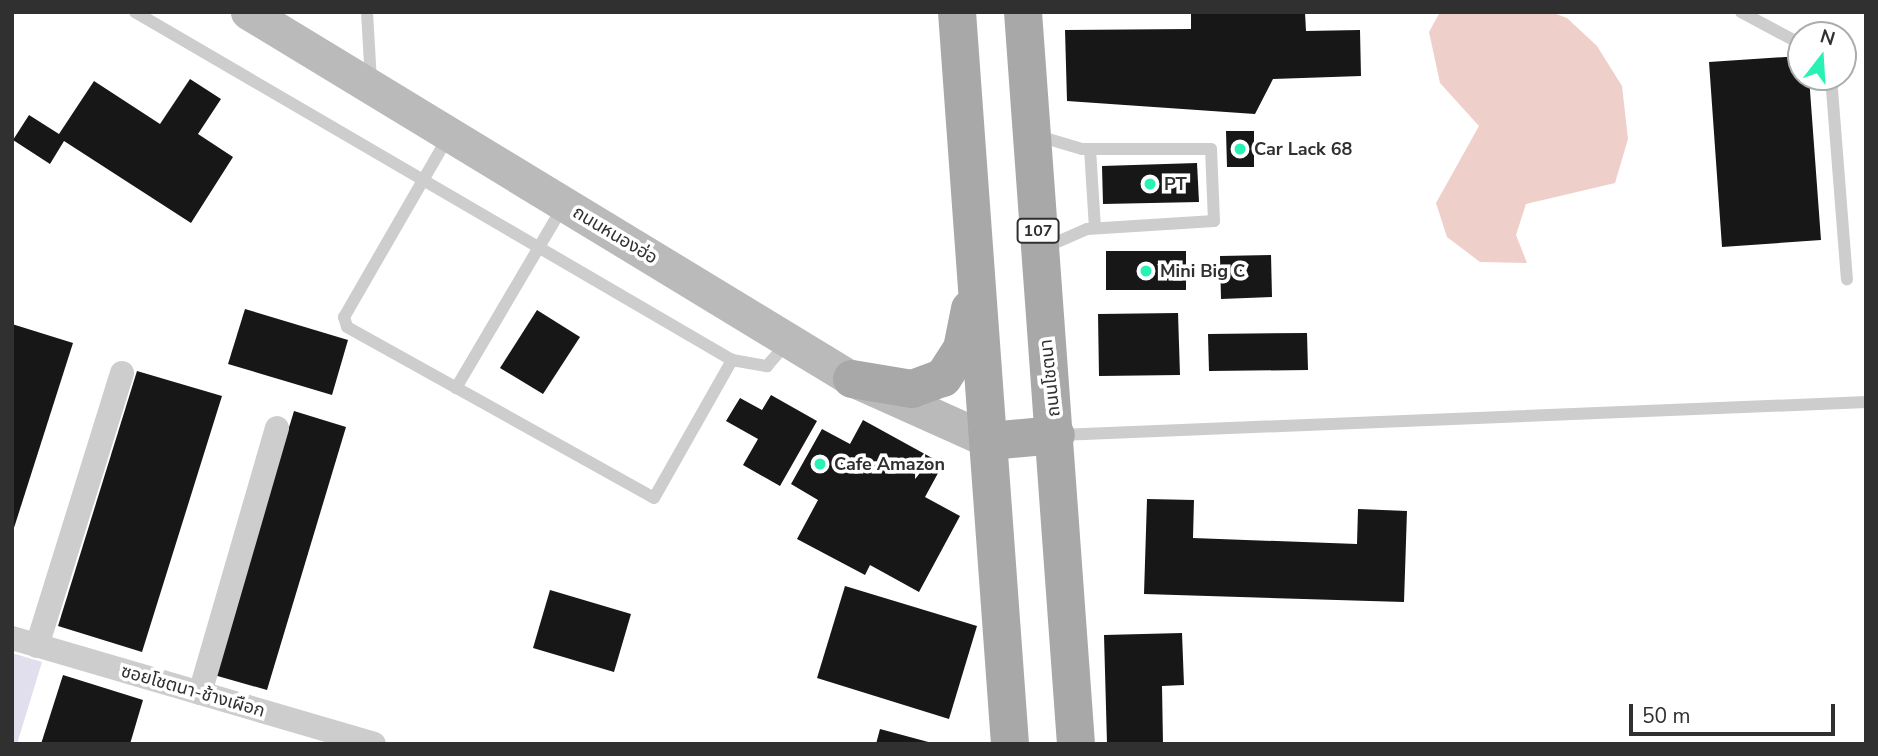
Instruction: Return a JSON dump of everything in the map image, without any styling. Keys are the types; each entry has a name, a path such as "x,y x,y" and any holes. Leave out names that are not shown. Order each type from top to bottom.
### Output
{"main road":[{"name":"ถนนหนองฮ่อ","path":"248,12 852,379 990,441"},
{"path":"957,12 1010,744"},
{"name":"ถนนโชตนา","path":"1023,12 1039,250 1056,435 1076,744"},
{"path":"852,379 912,389 943,378 962,349 975,288"},
{"path":"990,441 1056,435"}],"street":[{"path":"37,646 122,373"},
{"path":"200,693 276,428"},
{"name":"ซอยโชตนา-ช้างเผือก","path":"12,638 374,744"}],"lane":[{"path":"135,12 732,360 767,366 789,341"},
{"path":"367,12 371,87"},
{"path":"1741,12 1787,37"},
{"path":"1832,91 1847,279"},
{"path":"1031,134 1090,149 1211,149 1214,221 1095,228 1039,250"},
{"path":"449,135 344,317 347,327 654,498 732,360"},
{"path":"1090,149 1095,228"},
{"path":"456,388 564,204"},
{"path":"1056,435 1866,402"}],"shaded area":[{"path":"1440,12 1551,12 1567,18 1597,46 1622,86 1628,139 1615,183 1526,204 1516,235 1527,263 1480,262 1447,237 1436,203 1479,126 1440,83 1429,32"},
{"path":"12,653 42,662 17,744 12,744"}],"building":[{"path":"1191,12 1305,12 1306,31 1360,30 1361,76 1273,79 1255,114 1067,101 1065,30 1191,29"},
{"path":"1787,57 1787,91 1810,91 1821,240 1722,247 1709,62"},
{"path":"190,79 221,99 198,134 233,157 191,223 64,141 50,164 13,140 29,115 59,134 94,81 160,124"},
{"name":"Car Lack 68","path":"1226,131 1254,131 1254,167 1227,167"},
{"name":"PT","path":"1197,163 1199,202 1103,204 1102,166"},
{"name":"Mini Big C","path":"1106,251 1186,251 1186,290 1106,290"},
{"path":"1271,255 1272,297 1221,299 1220,256"},
{"path":"245,309 348,340 332,395 228,364"},
{"path":"537,310 580,337 543,394 500,368"},
{"path":"1178,313 1180,375 1099,376 1098,314"},
{"path":"12,324 73,343 13,531 12,531"},
{"path":"1307,333 1308,370 1209,371 1208,334"},
{"path":"137,371 222,396 142,652 58,626"},
{"path":"771,395 817,421 780,486 743,465 758,439 726,421 740,398 762,410"},
{"path":"294,411 346,427 267,690 214,675"},
{"path":"863,420 943,464 925,497 960,516 919,592 870,565 865,575 797,539 818,500 791,484 822,429 850,444"},
{"path":"1147,499 1194,500 1193,538 1357,544 1358,509 1407,511 1404,602 1144,594"},
{"path":"845,586 977,626 949,719 817,678"},
{"path":"550,590 631,614 614,672 533,648"},
{"path":"1182,633 1184,685 1162,686 1163,744 1107,744 1104,635"},
{"path":"63,675 143,700 130,744 41,744"},
{"path":"880,729 932,743 932,744 876,744"}],"place":[{"name":"Car Lack 68","path":"1240,149"},
{"name":"PT","path":"1150,184"},
{"name":"Mini Big C","path":"1146,271"},
{"name":"Cafe Amazon","path":"820,464"}]}
